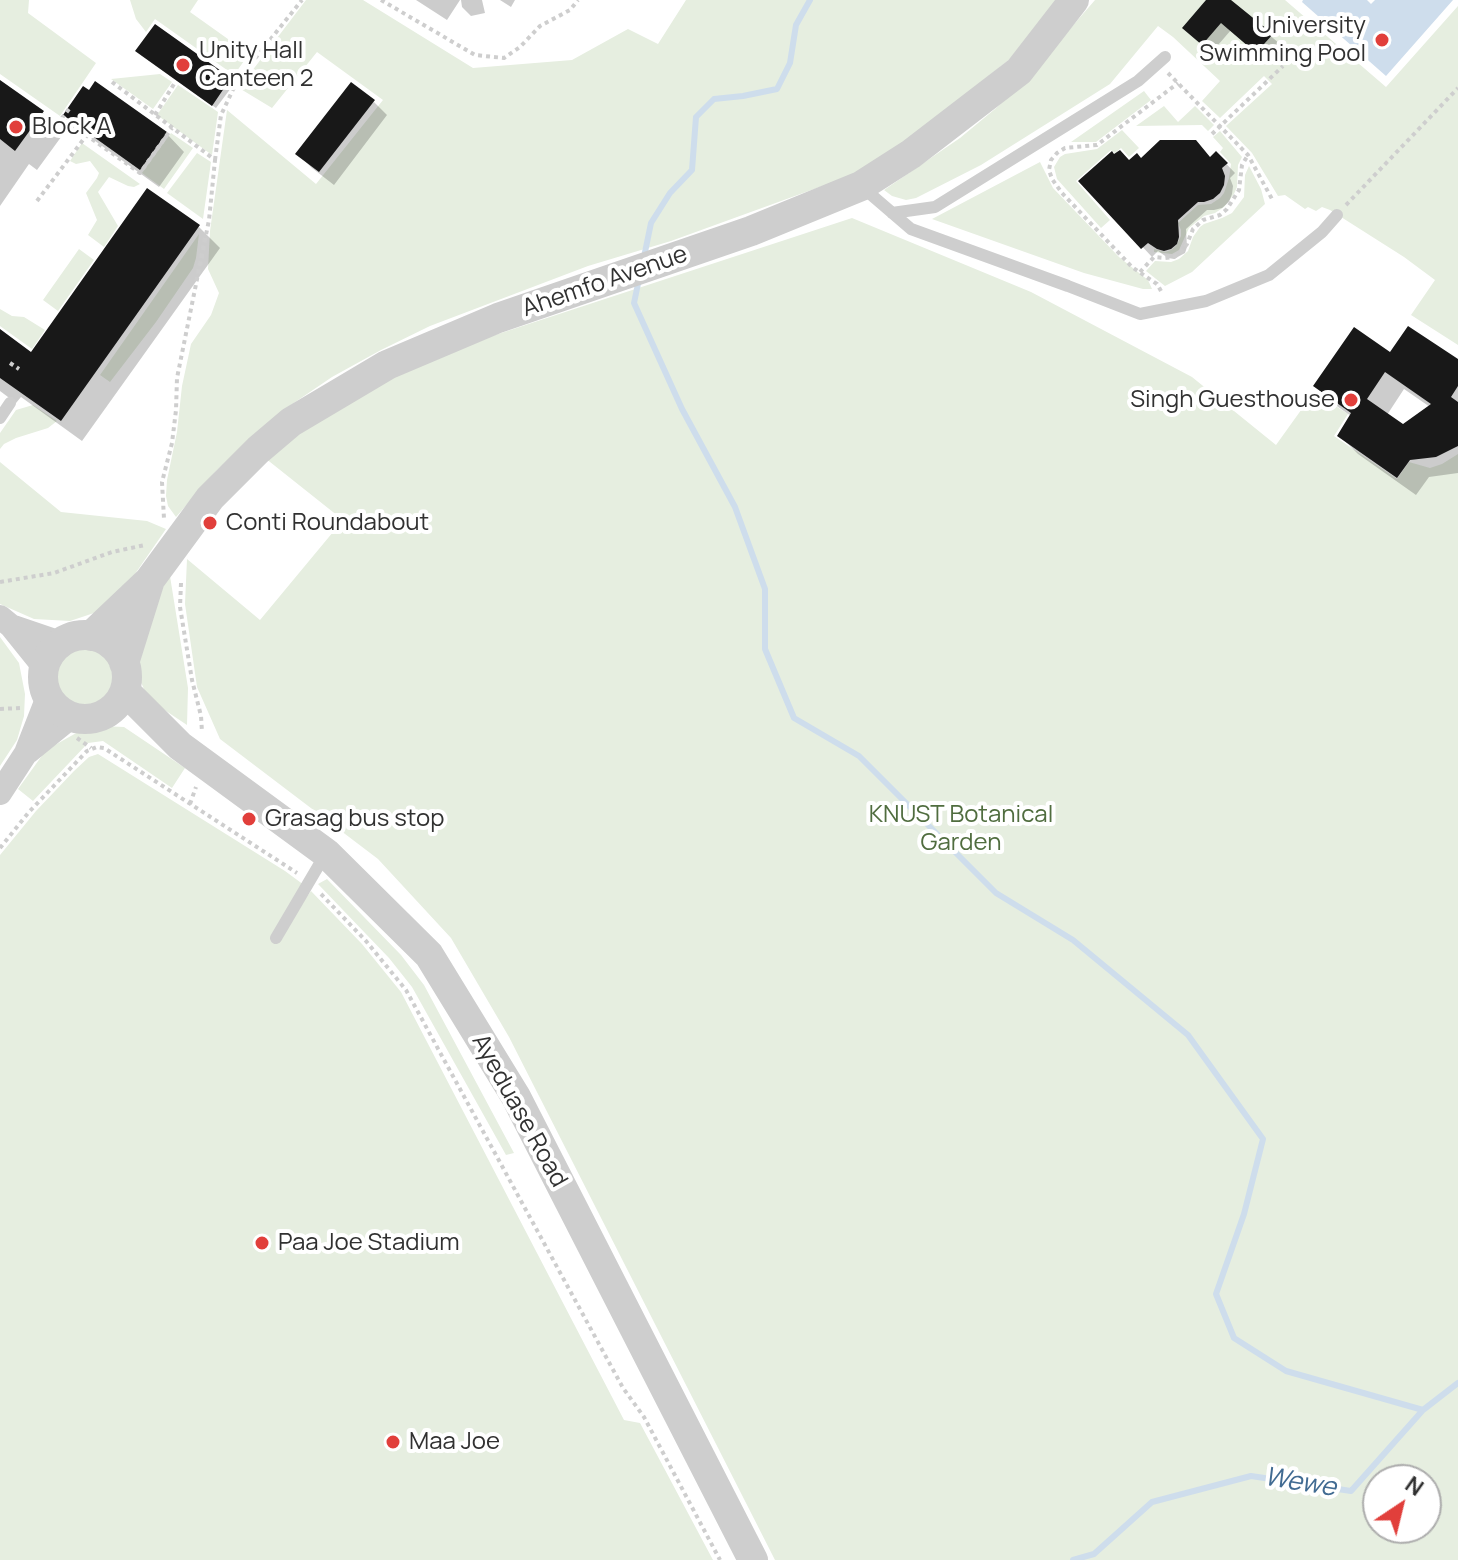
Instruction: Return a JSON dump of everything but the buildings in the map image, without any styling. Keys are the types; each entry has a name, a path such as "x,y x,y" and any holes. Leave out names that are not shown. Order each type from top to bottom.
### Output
{"street":[{"name":"Ahemfo Avenue","path":"91,636 149,581 210,498 291,422 387,365 498,318 751,231 861,186 911,154 1019,71 1074,0"},
{"name":"Ahemfo Avenue","path":"118,689 149,581"},
{"path":"6,622 61,643"},
{"path":"6,622 44,667"},
{"path":"76,636 91,636 106,641 117,650 118,689 89,719 71,717 58,709 48,697 43,683 44,667 50,653 61,643 76,636"},
{"name":"Ayeduase Road","path":"118,689 192,754 326,853 429,955 516,1097 753,1560"},
{"path":"0,793 26,753 48,697"},
{"path":"26,753 71,717"}],"lane":[{"path":"892,213 935,207 1138,81 1162,60"},
{"path":"861,186 911,229 1140,314 1206,301 1269,275 1322,232 1337,215"},
{"path":"0,418 10,403"},
{"path":"276,938 326,853"}],"path":[{"path":"183,536 162,517 162,482 175,421 177,378 209,220 221,115 237,81 302,0"},
{"path":"381,0 475,55 504,58 520,47 540,26 570,10 578,0"},
{"path":"1162,60 1178,83 1248,155 1272,199"},
{"path":"1212,134 1283,66"},
{"path":"112,82 215,160"},
{"path":"1161,291 1157,284 1132,267 1062,193 1049,170 1051,160 1065,148 1097,145 1178,83"},
{"path":"155,115 174,84"},
{"path":"1337,215 1458,88"},
{"path":"69,109 62,118 140,173 172,128"},
{"path":"37,201 87,135"},
{"path":"1140,272 1154,257 1174,257 1181,252 1193,229 1203,220 1220,215 1227,209 1239,190 1242,165 1248,155"},
{"path":"10,363 19,369"},
{"path":"0,582 54,573 112,552 183,536"},
{"path":"181,579 180,607 201,716 192,754 190,804"},
{"path":"0,848 29,812 87,751 104,748 309,880 366,941 406,990 623,1388 644,1417 720,1560"}],"green space":[{"path":"0,0 29,0 28,13 96,63 60,116 0,74"},
{"path":"130,0 198,0 190,12 249,54 234,75 155,19 146,32 136,19"},
{"path":"306,0 363,0 473,68 572,60 628,29 658,44 686,0 1057,0 1010,59 905,143 850,176 671,241 588,266 430,326 381,350 332,377 285,409 217,470 176,517 168,506 166,496 182,386 191,344 211,315 219,293 208,269 210,231 227,110 316,184 383,100 317,52 272,108 239,88"},
{"path":"1095,0 1285,0 1386,87 1458,6 1458,345 1411,315 1435,280 1330,210 1322,207 1316,211 1308,207 1305,209 1285,195 1278,196 1252,153 1226,126 1272,84 1264,76 1220,118 1202,101 1220,81 1158,26 1110,84 981,165 916,198 906,200 884,190 960,138 995,109 1025,81"},
{"path":"160,74 172,82 153,109 111,79"},
{"path":"178,85 218,112 212,155 157,115"},
{"path":"1144,91 1151,100 1096,142 1071,142"},
{"path":"1164,106 1178,122 1195,106 1214,125 1208,131 1202,125 1136,126"},
{"path":"1122,130 1139,148 1129,157 1121,148 1115,153 1111,150 1076,181 1110,220 1101,228 1057,179 1054,167 1065,154 1097,149"},
{"path":"1220,131 1242,157 1234,194 1224,207 1204,216 1189,228 1179,250 1172,254 1154,252 1154,249 1165,252 1176,246 1181,236 1178,223 1198,205 1211,204 1224,193 1231,164 1220,152 1223,148 1213,137"},
{"path":"171,133 193,148 164,189 142,173"},
{"path":"82,143 140,184 128,186 109,177 98,192 118,226 104,247 88,235 97,220 86,193 99,173 90,161 76,164 70,161"},
{"path":"197,153 211,162 203,219 167,193"},
{"path":"1040,162 1053,188 1119,257 1148,280 1152,289 1084,273 932,219"},
{"path":"1249,166 1265,204 1192,272 1165,286 1146,271 1155,261 1179,259 1188,251 1200,227 1232,213 1244,197 1245,175"},
{"name":"KNUST Botanical Garden","path":"852,218 1031,292 1192,377 1276,445 1314,392 1348,414 1334,436 1397,479 1409,462 1430,468 1458,454 1458,1560 775,1560 509,1037 451,938 378,859 220,739 197,687 185,604 187,559 260,620 343,520 265,458 320,416 431,356"},
{"path":"199,234 193,268 110,382 100,375"},
{"path":"79,249 94,260 58,311 43,300"},
{"path":"0,309 12,316 24,317 45,330 32,349 0,326"},
{"path":"33,405 57,421 48,428 16,438 0,449 0,433 16,410"},
{"path":"0,462 61,512 147,521 166,529 126,587 97,612 70,621 34,619 0,604"},
{"path":"169,570 188,688 187,725 148,699 135,655"},
{"path":"0,637 19,663 25,694 24,716 17,740 0,766"},
{"path":"78,645 90,645 107,654 114,665 114,689 107,700 90,709 78,709 66,704 57,695 52,683 52,671 57,659 66,650"},
{"path":"102,726 124,727 185,768 172,788 103,741 88,743 33,801 18,789 46,750 78,732"},
{"name":"Paa Joe Stadium","path":"98,754 304,885 300,891 306,898 311,891 362,944 401,992 624,1420 640,1423 713,1560 0,1560 0,855 74,771 89,757"},
{"path":"327,879 401,955 424,985 514,1153 506,1155 412,987 389,958 318,884"}],"water":[{"name":"University Swimming Pool","path":"1303,0 1367,0 1371,4 1375,0 1453,0 1386,76"}],"waterway":[{"path":"644,257 651,223 670,193 692,170 696,117 714,99 777,89 790,63 796,25 810,0"},
{"path":"639,279 634,303 682,409 735,507 765,589 765,649 794,718 859,756 996,893 1073,940 1188,1035 1263,1139 1244,1214 1216,1294 1234,1338 1286,1371 1423,1410"},
{"name":"Wewe","path":"1073,1560 1094,1554 1152,1502 1251,1476 1351,1491 1423,1410 1458,1383"}],"place":[{"name":"University Swimming Pool","path":"1382,40"},
{"name":"Unity Hall Canteen 2","path":"183,65"},
{"name":"Block A","path":"16,127"},
{"name":"Singh Guesthouse","path":"1351,400"},
{"name":"Conti Roundabout","path":"210,523"},
{"name":"Grasag bus stop","path":"249,819"},
{"name":"Paa Joe Stadium","path":"262,1243"},
{"name":"Maa Joe","path":"393,1442"}]}
